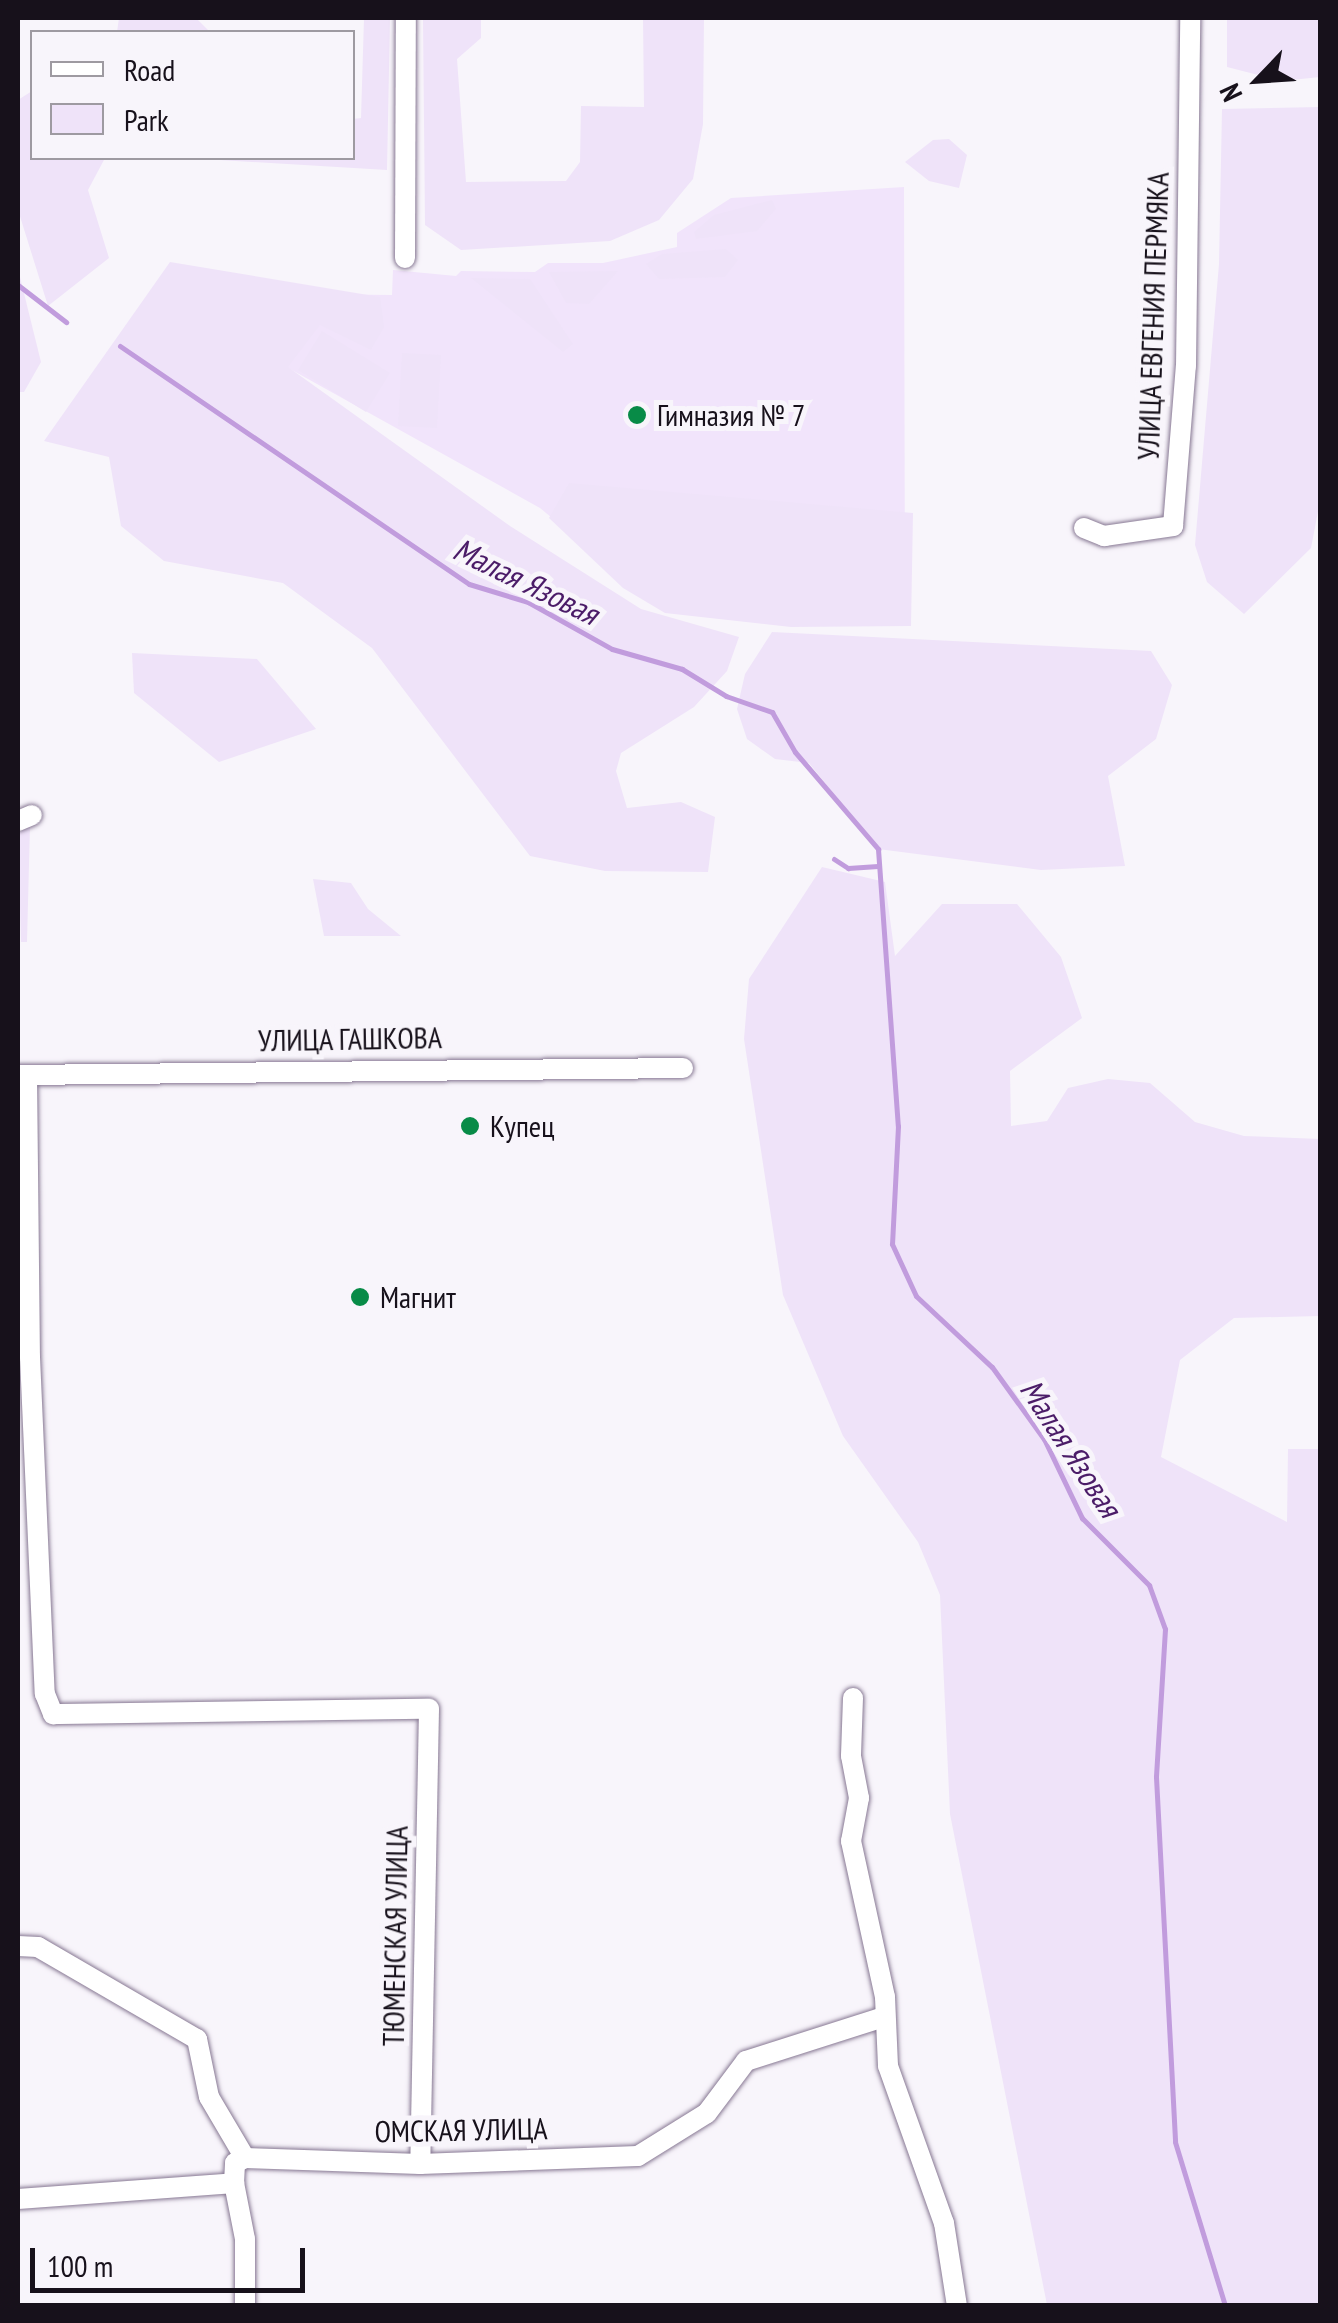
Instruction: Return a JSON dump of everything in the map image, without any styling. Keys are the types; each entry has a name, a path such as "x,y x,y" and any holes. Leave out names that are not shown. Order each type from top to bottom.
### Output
{"street":[{"path":"405,258 406,18"},
{"name":"УЛИЦА ЕВГЕНИЯ ПЕРМЯКА","path":"1084,528 1104,536 1173,526 1186,366 1190,18"},
{"name":"УЛИЦА ГАШКОВА","path":"22,1075 683,1068"},
{"name":"ТЮМЕНСКАЯ УЛИЦА","path":"22,1075 37,1530 46,1694 53,1714 430,1710 420,2164"},
{"path":"853,1698 851,1756 859,1798 851,1841 885,1998 881,2018 888,2066 944,2223 957,2306"},
{"path":"18,1946 38,1947 197,2039 209,2097 245,2158 235,2163 234,2183 245,2239 245,2306"},
{"name":"ОМСКАЯ УЛИЦА","path":"245,2158 420,2164 638,2156 707,2113 746,2061 881,2018"},
{"path":"18,2199 234,2183"}],"shaded area":[{"name":"Гимназия № 7","path":"904,187 905,623 666,612 540,508 281,364 302,294 392,295 393,270 456,276 461,271 535,272 548,263 603,263 677,247 677,233 731,198"}],"green space":[{"path":"119,18 196,18 208,30 117,30"},
{"path":"364,18 390,18 387,170 220,160 355,160 355,119 361,118"},
{"path":"423,18 481,18 481,38 457,59 466,182 566,181 580,162 581,106 644,107 643,18 704,18 703,124 693,179 659,220 610,241 461,250 425,225"},
{"path":"1227,18 1320,18 1320,77 1282,81 1227,67"},
{"path":"30,92 30,160 104,160 88,190 109,258 48,306 18,210 18,100"},
{"path":"1320,107 1320,501 1311,548 1244,614 1207,582 1195,545 1219,264 1222,109"},
{"path":"949,139 967,155 959,188 929,181 905,162 933,140"},
{"path":"772,200 776,209 757,231 696,239 694,232 714,215"},
{"path":"726,249 738,260 725,277 659,279 646,264 662,254"},
{"path":"170,262 380,297 384,327 371,350 320,325 288,367 510,526 641,609 739,637 727,671 694,707 621,753 616,771 627,808 681,802 715,817 708,872 605,871 530,856 372,648 283,583 164,561 121,526 109,457 44,441"},
{"path":"18,269 41,362 24,392 18,392"},
{"path":"618,271 589,304 566,303 549,272"},
{"path":"471,278 530,279 573,344 563,352"},
{"path":"322,331 390,373 366,412 298,370"},
{"path":"402,353 441,355 437,428 398,426"},
{"path":"569,483 913,513 911,626 791,627 665,613 623,588 549,518"},
{"path":"772,632 1151,651 1172,685 1156,739 1108,776 1125,866 1041,870 878,849 809,763 775,759 747,739 737,709 745,674"},
{"path":"132,653 257,659 316,729 219,762 134,693"},
{"path":"30,825 27,942 21,942 18,834"},
{"path":"822,867 885,882 895,956 942,904 1017,904 1061,957 1082,1018 1010,1071 1011,1126 1047,1121 1068,1088 1108,1079 1150,1083 1195,1122 1244,1136 1320,1139 1320,1316 1234,1318 1180,1360 1161,1457 1287,1522 1288,1449 1320,1449 1320,2305 1047,2305 950,1814 940,1595 918,1542 843,1436 783,1295 744,1039 749,979"},
{"path":"313,879 351,883 368,909 401,936 324,936"}],"waterway":[{"path":"18,285 66,322"},
{"name":"Малая Язовая","path":"120,346 469,584 528,602 612,649 682,669 726,696 772,712 795,752 878,849 898,1126 892,1244 916,1296 992,1367 1044,1439 1082,1518 1149,1585 1165,1629 1156,1777 1175,2142 1225,2306"},
{"name":"Малая Язовая","path":"834,859 848,868 878,866"}],"place":[{"name":"Гимназия № 7","path":"637,415"},
{"name":"Купец","path":"470,1126"},
{"name":"Магнит","path":"360,1297"}]}
